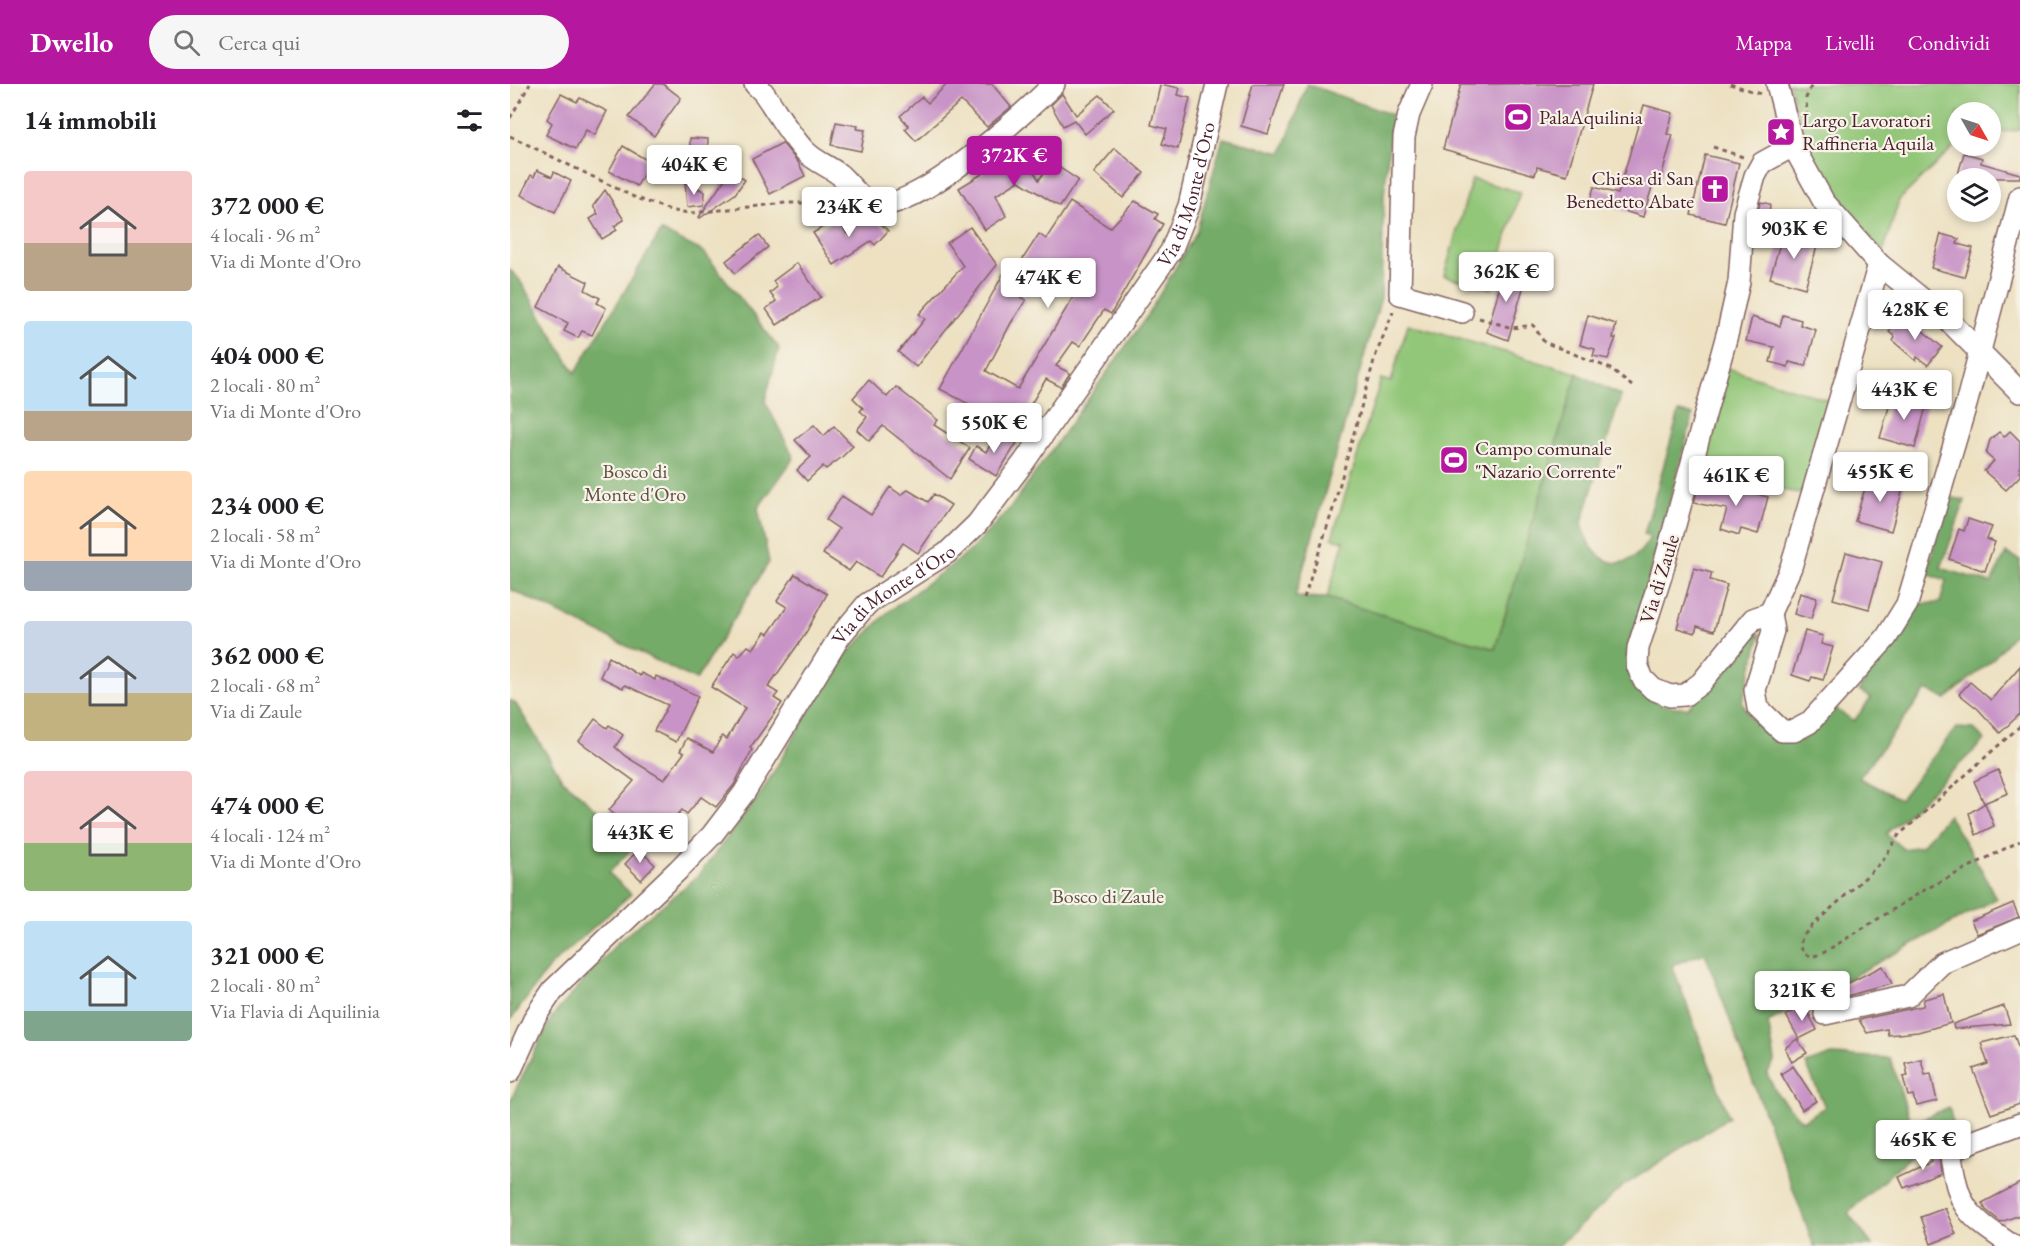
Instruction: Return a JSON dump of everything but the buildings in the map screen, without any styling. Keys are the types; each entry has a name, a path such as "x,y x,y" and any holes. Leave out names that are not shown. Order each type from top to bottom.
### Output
{"street":[{"path":"755,84 805,151 838,174 870,203 886,204 904,199 943,177 1004,131 1054,84"},
{"name":"Via di Monte d'Oro","path":"510,1072 535,1017 553,990 712,835 744,793 847,628 867,604 947,553 977,524 1024,462 1171,251 1189,206 1217,84"},
{"path":"1422,84 1409,114 1404,137 1400,294 1462,312"},
{"path":"1778,92 1793,146 1824,202 1879,264 1925,300 2020,392"},
{"path":"1758,170 1793,146"},
{"name":"Via di Zaule","path":"1758,170 1744,213 1739,282 1728,331 1664,565 1638,648 1637,665 1643,679 1653,689 1670,696 1686,695 1701,683 1754,619 1770,613"},
{"path":"1879,264 1791,567 1770,613 1773,631 1755,690 1758,708 1782,731 1794,731 1809,723 1886,638 1907,604 1967,401 1978,350 2020,197"},
{"path":"1825,1014 1908,996 1942,963 2020,929"},
{"path":"2013,1246 1985,1227 1963,1208 1954,1178 1950,1150 2020,1124"}],"path":[{"path":"510,118 531,84"},
{"path":"1730,84 1778,92"},
{"path":"510,136 634,197 673,211 692,213 786,203 870,203"},
{"path":"1713,147 1758,170"},
{"path":"1304,598 1333,509 1375,357 1400,294"},
{"path":"1462,312 1512,328 1533,325 1544,342 1609,368 1632,386"},
{"path":"2020,726 1898,836 1882,861 1813,925 1802,937 1800,946 1805,954 1811,957 1824,953 1926,889 2020,841"}],"green space":[{"name":"Bosco di Zaule","path":"1307,84 1392,115 1384,195 1381,298 1295,597 1327,598 1495,649 1577,373 1621,396 1582,522 1592,549 1610,562 1631,559 1650,537 1644,534 1679,412 1693,415 1626,662 1642,691 1656,702 1688,708 1748,637 1761,634 1742,702 1751,718 1777,739 1803,740 1836,709 1854,721 1871,698 1859,690 1915,604 1940,603 1946,580 1926,574 1949,497 1965,500 1941,568 1991,583 2006,553 2020,560 2020,627 1993,659 1946,699 1926,690 1859,778 1900,799 1956,728 1974,729 1985,740 1886,834 1903,849 1921,846 1948,815 1983,872 1996,899 1768,1022 1775,1060 1767,1074 1777,1094 1802,1121 1825,1107 1806,1064 1832,1055 1890,1058 1911,1124 1949,1107 1955,1131 1918,1149 1848,1213 1873,1246 1814,1246 1705,953 1672,965 1729,1117 1623,1186 1558,1246 510,1246 510,1101 552,1017 619,941 698,876 761,793 838,663 888,612 969,552 1011,507 1145,319 1196,233 1223,138 1282,153"},
{"path":"1789,84 2020,84 2020,130 2001,132 2001,102 1947,102 1947,154 1899,200 1883,253 1817,173"},
{"path":"1472,179 1520,192 1492,289 1444,276"},
{"name":"Bosco di Monte d'Oro","path":"661,231 704,252 779,348 765,401 794,458 758,508 769,562 696,680 510,589 510,270 519,279 575,373"},
{"name":"Campo comunale \"Nazario Corrente\"","path":"1408,324 1577,373 1495,649 1327,598 1344,541 1332,538 1381,379 1391,382"},
{"path":"1727,368 1831,401 1803,495 1703,468"},
{"path":"510,700 516,704 562,779 636,844 609,873 631,894 550,966 510,1021"}],"place":[{"name":"PalaAquilinia","path":"1518,117"},
{"name":"Largo Lavoratori Raffineria Aquila","path":"1781,132"},
{"name":"Chiesa di San Benedetto Abate","path":"1715,189"},
{"name":"Campo comunale \"Nazario Corrente\"","path":"1454,460"}]}
